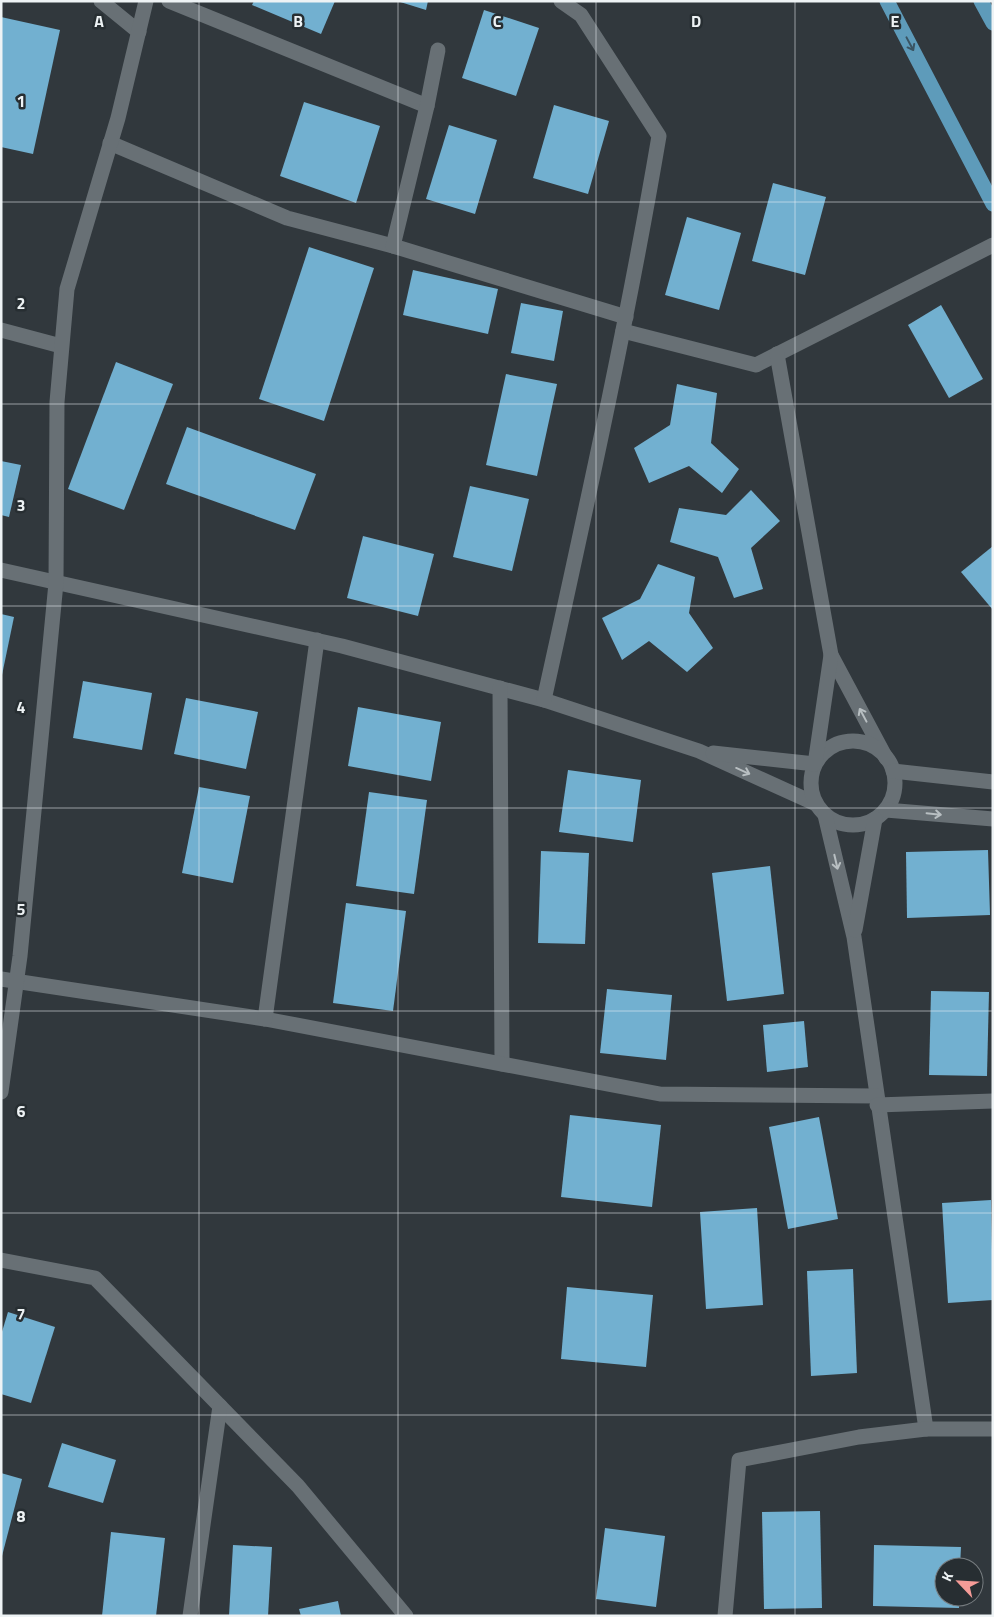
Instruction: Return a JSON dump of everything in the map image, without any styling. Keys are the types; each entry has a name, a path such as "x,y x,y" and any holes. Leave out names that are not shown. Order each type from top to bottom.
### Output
{"main road":[{"path":"887,1 993,204"},
{"path":"981,1 993,23"}],"street":[{"path":"101,1 139,32"},
{"path":"1,1092 17,981 56,583 57,402 67,289 118,118 146,1"},
{"path":"169,1 427,106"},
{"path":"544,700 625,324 659,136 582,15 561,1"},
{"path":"393,246 427,106 438,50"},
{"path":"110,144 287,218 393,246 625,324 756,365 993,246"},
{"path":"1,330 61,346"},
{"path":"777,354 831,655 889,764 895,785 892,798 881,814 854,936"},
{"path":"1,570 317,640 544,700 699,752 821,810 836,822 849,825 863,824 881,814 993,819"},
{"path":"265,1019 317,640"},
{"path":"831,655 815,764 811,778 812,792 821,810 854,936 926,1429"},
{"path":"500,688 502,1064"},
{"path":"815,764 824,753 836,745 849,741 863,743 876,748 889,764 993,782"},
{"path":"699,752 815,764"},
{"path":"1,979 265,1019 660,1094 993,1102"},
{"path":"1,1260 95,1278 298,1486 406,1616"},
{"path":"190,1616 220,1406"},
{"path":"725,1616 739,1460 859,1437 926,1429 993,1429"}],"building":[{"path":"254,1 335,1 321,34 252,5"},
{"path":"397,1 428,1 426,10"},
{"path":"484,10 539,28 516,96 462,78"},
{"path":"1,17 60,30 33,154 1,147"},
{"path":"304,102 380,126 356,203 280,176"},
{"path":"554,105 609,121 588,194 533,178"},
{"path":"449,125 497,140 475,214 426,199"},
{"path":"773,183 826,197 805,275 752,261"},
{"path":"687,217 741,233 719,310 665,295"},
{"path":"309,247 374,268 324,421 259,399"},
{"path":"413,270 498,289 488,334 403,315"},
{"path":"521,303 563,311 554,361 511,353"},
{"path":"941,305 983,379 949,398 908,325"},
{"path":"116,362 173,384 124,510 68,489"},
{"path":"506,374 557,384 537,476 486,465"},
{"path":"677,384 717,393 711,443 739,469 722,493 689,466 649,483 634,448 670,425"},
{"path":"187,427 316,474 295,530 166,484"},
{"path":"1,461 21,465 9,517 1,515"},
{"path":"470,486 529,499 512,571 453,557"},
{"path":"751,490 780,521 751,548 763,589 734,598 718,557 670,542 679,508 726,515"},
{"path":"363,536 434,554 418,616 347,598"},
{"path":"993,546 993,610 961,572"},
{"path":"658,564 695,577 689,613 713,648 687,672 649,641 622,660 602,618 640,599"},
{"path":"1,614 14,617 2,675 1,675"},
{"path":"83,681 152,693 142,750 73,738"},
{"path":"186,698 258,712 246,769 174,754"},
{"path":"358,707 441,722 431,781 348,766"},
{"path":"568,770 641,780 633,842 559,832"},
{"path":"199,787 250,796 233,883 182,873"},
{"path":"369,792 427,800 414,894 356,886"},
{"path":"988,850 990,915 907,918 906,852"},
{"path":"541,851 589,853 585,944 538,943"},
{"path":"770,866 784,994 727,1001 712,873"},
{"path":"346,903 406,911 393,1011 333,1003"},
{"path":"607,989 672,995 666,1060 600,1053"},
{"path":"931,991 989,992 987,1076 929,1075"},
{"path":"804,1021 808,1067 767,1072 763,1025"},
{"path":"570,1115 661,1125 652,1207 561,1197"},
{"path":"819,1117 838,1219 788,1229 769,1127"},
{"path":"991,1200 993,1300 948,1303 942,1203"},
{"path":"757,1208 763,1305 706,1309 700,1212"},
{"path":"853,1269 857,1373 811,1376 807,1271"},
{"path":"567,1287 653,1295 646,1367 561,1359"},
{"path":"8,1312 55,1327 31,1403 1,1394 1,1335"},
{"path":"62,1443 116,1460 103,1503 48,1487"},
{"path":"1,1473 22,1479 2,1556 1,1556"},
{"path":"820,1511 822,1608 764,1609 762,1512"},
{"path":"605,1528 665,1536 656,1607 596,1599"},
{"path":"111,1532 165,1538 156,1616 102,1616"},
{"path":"233,1545 272,1547 268,1616 229,1616"},
{"path":"874,1545 961,1547 960,1557 934,1557 934,1607 959,1608 873,1606"},
{"path":"338,1601 341,1616 301,1616 299,1609"}]}
